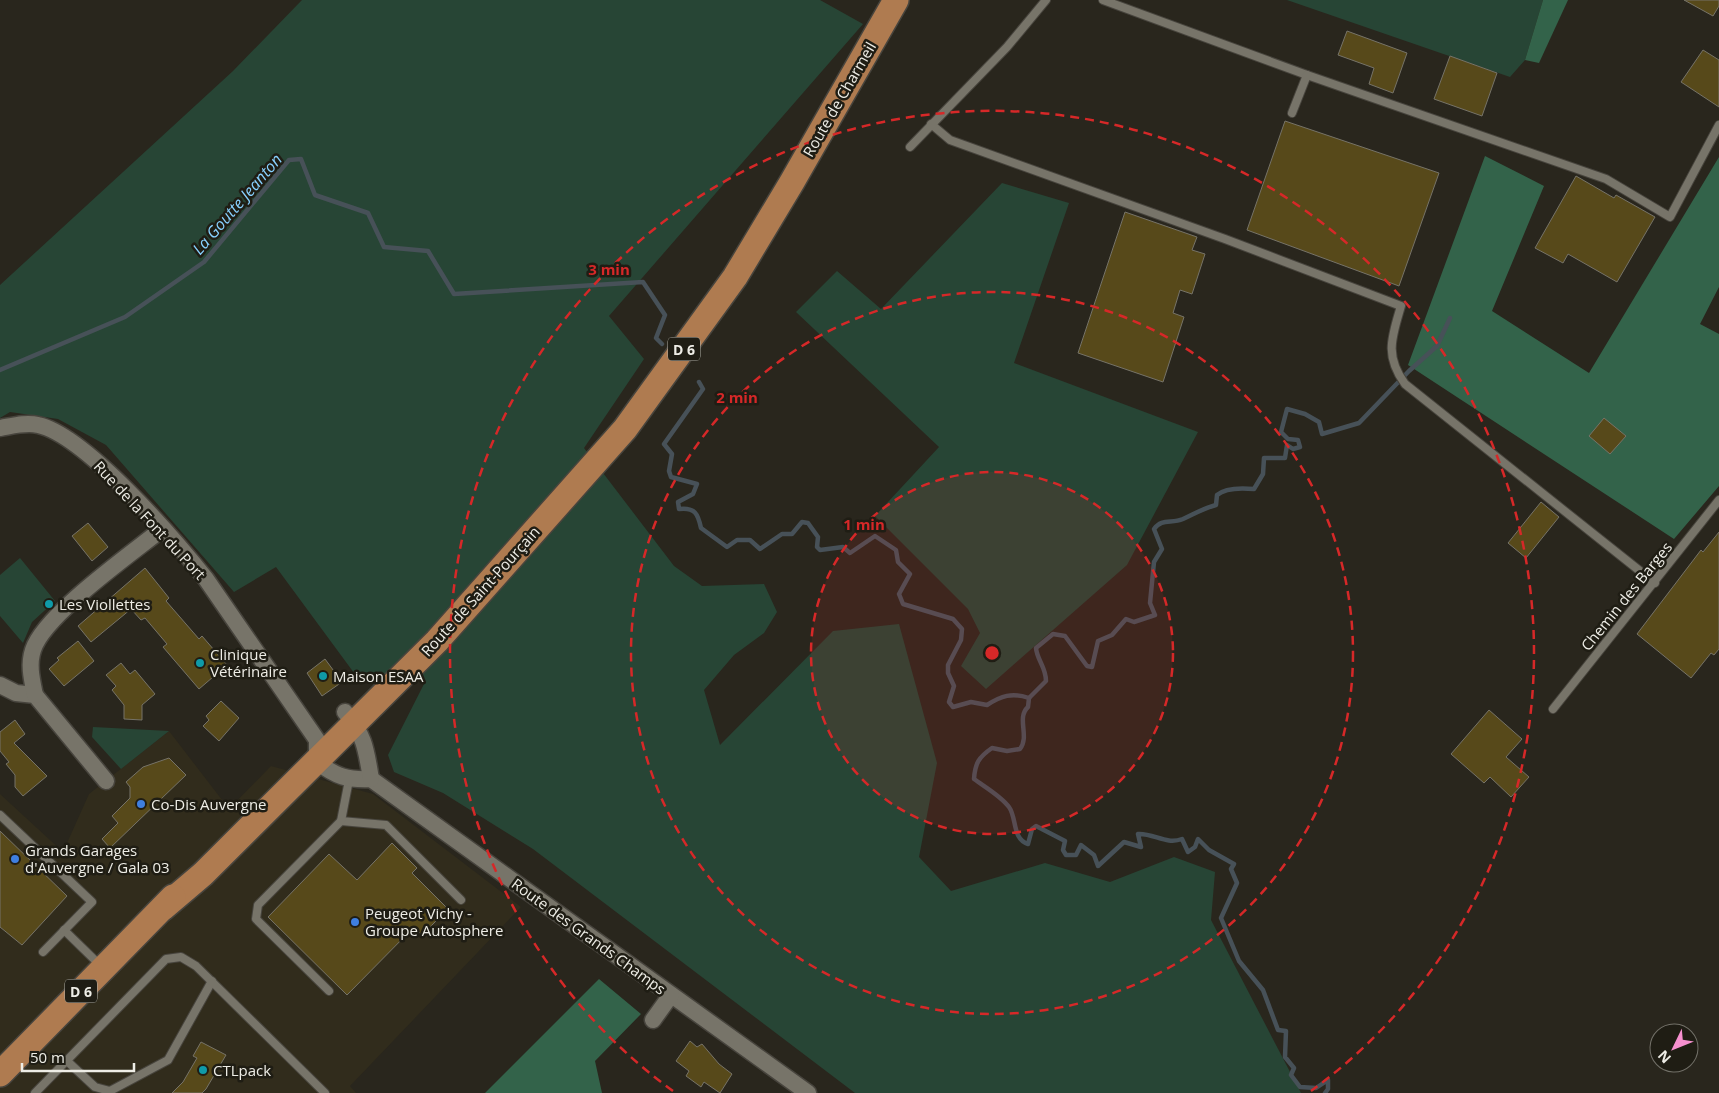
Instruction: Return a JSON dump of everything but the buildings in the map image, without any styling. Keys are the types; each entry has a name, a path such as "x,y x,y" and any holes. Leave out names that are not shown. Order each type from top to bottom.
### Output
{"main road":[{"name":"Route de Charmeil","path":"792,182 893,5"},
{"name":"Route de Saint-Pourçain","path":"0,1073 162,908 260,798 317,752 350,718 437,641 625,429 721,299 792,182"}],"street":[{"name":"Rue de la Font du Port","path":"0,428 38,425 62,435 107,470 186,554 206,579 317,752"},
{"path":"106,780 35,695 30,670 33,648 52,619 162,529"},
{"path":"0,685 16,693 35,695"},
{"path":"317,752 330,772 349,780 372,778 364,740 350,718"},
{"name":"Route des Grands Champs","path":"372,778 808,1093"},
{"path":"653,1020 671,995"}],"lane":[{"path":"910,147 1007,47 1046,0"},
{"path":"1103,0 1307,76 1606,179 1670,217 1719,125"},
{"path":"1292,113 1307,76"},
{"path":"931,124 950,140 1225,239 1401,306 1390,351 1395,370 1405,384 1655,583"},
{"name":"Chemin des Barges","path":"1553,709 1655,583 1719,500"},
{"path":"329,991 256,919 258,905 341,821 349,780"},
{"path":"0,815 92,902 43,952"},
{"path":"341,821 386,826 461,900"},
{"path":"64,930 103,968"},
{"path":"35,1093 166,959 181,957 196,966 212,981 325,1093"},
{"path":"67,1061 94,1087 110,1091 168,1060 212,981"}],"shaded area":[{"path":"169,731 229,809 271,766 373,794 521,907 350,1086 356,1093 0,1093 0,794 63,852 89,794"}],"green space":[{"path":"302,0 820,0 863,24 609,316 644,359 584,448 674,566 702,586 764,584 777,612 764,633 734,655 704,690 720,745 833,631 899,624 937,763 919,857 951,891 1045,863 1110,882 1174,857 1215,872 1211,920 1301,1093 855,1093 533,849 443,793 394,772 388,755 425,682 357,677 276,567 234,592 106,445 58,419 10,412 0,418 0,285 233,71"},
{"path":"1287,0 1543,0 1525,60 1510,77"},
{"path":"1543,0 1568,0 1539,63 1525,60"},
{"path":"1485,156 1544,186 1492,311 1589,373 1719,157 1719,287 1700,324 1719,334 1719,486 1674,539 1408,365"},
{"path":"1002,183 1069,203 1014,363 1198,432 1127,565 986,689 961,666 980,633 968,609 875,516 939,447 796,312 837,271 881,309"},
{"path":"20,558 55,601 32,622 23,643 0,616 0,575"},
{"path":"93,727 169,731 121,769 92,737"},
{"path":"599,979 641,1014 595,1061 602,1093 485,1093"}],"waterway":[{"name":"La Goutte Jeanton","path":"0,370 125,317 204,262 289,160 301,159 315,195 368,213 384,247 428,251 454,294 643,282 665,315 656,338 662,344"},
{"path":"1029,698 1046,681 1045,672 1036,648 1053,634 1065,636 1087,666 1092,667 1098,641 1112,635 1126,619 1134,622 1155,615 1150,603 1154,562 1162,549 1154,529 1157,526 1164,522 1183,519 1216,505 1217,495 1225,491 1254,489 1263,474 1264,458 1285,458 1287,445 1293,449 1300,447 1298,440 1288,439 1281,432 1287,409 1305,414 1319,422 1322,434 1359,423 1409,371 1437,346 1450,318"},
{"name":"La Goutte Jeanton","path":"699,382 703,389 664,444 672,454 669,471 671,477 697,484 693,494 678,502 679,509 692,510 697,515 701,528 727,547 737,540 750,540 760,549 782,534 792,534 802,522 808,523 818,537 817,547 820,550 843,547 850,553 875,536 896,550 898,562 910,574 899,594 903,604 953,619 962,629 961,640 948,665 948,673 954,686 949,702 953,707 971,702 987,705 997,699 1012,695 1029,698"},
{"name":"La Goutte Jeanton","path":"1029,698 1028,707 1023,716 1024,738 1020,749 1007,751 992,748 979,761 975,769 974,779 1006,803 1011,812 1019,838 1028,844 1032,829 1036,826 1065,841 1063,850 1066,855 1076,855 1081,845 1094,855 1098,866 1124,842 1141,847 1138,834 1171,841 1182,839 1188,852 1195,847 1198,839 1209,850 1234,864 1231,869 1237,883 1221,918 1239,961 1263,990 1278,1030 1286,1031 1285,1057 1294,1068 1291,1075 1300,1087 1316,1088 1328,1080 1328,1089 1325,1093"}],"place":[{"name":"Les Viollettes","path":"49,604"},
{"name":"Clinique Vétérinaire","path":"200,663"},
{"name":"Maison ESAA","path":"323,676"},
{"name":"Co-Dis Auvergne","path":"141,804"},
{"name":"Grands Garages d'Auvergne / Gala 03","path":"15,859"},
{"name":"Peugeot Vichy - Groupe Autosphere","path":"355,922"},
{"name":"CTLpack","path":"203,1070"}]}
